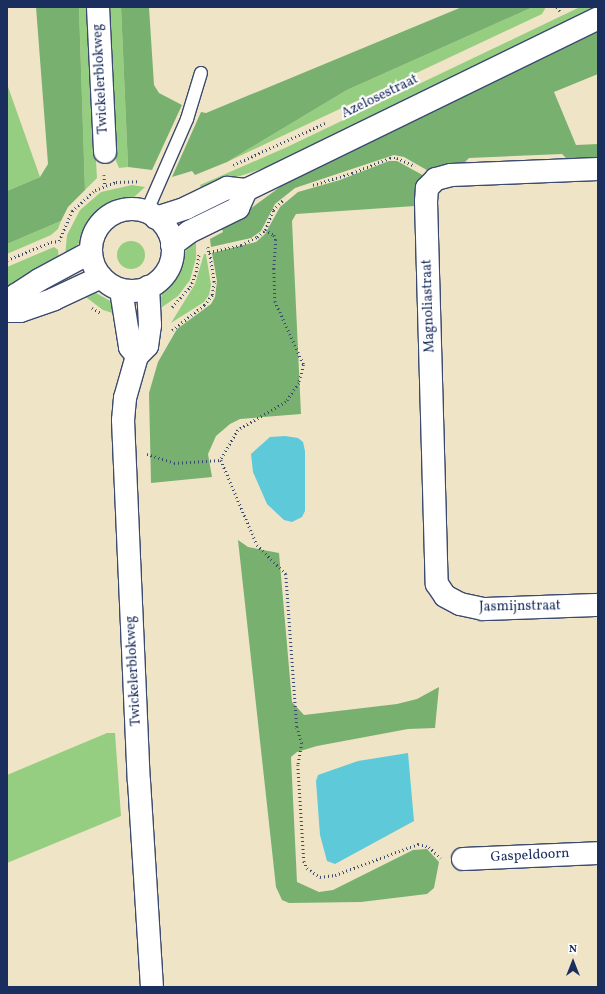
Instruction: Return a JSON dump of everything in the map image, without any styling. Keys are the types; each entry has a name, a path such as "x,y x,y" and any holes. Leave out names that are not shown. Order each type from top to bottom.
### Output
{"street":[{"name":"Twickelerblokweg","path":"98,7 105,152"},
{"name":"Azelosestraat","path":"246,190 598,18"},
{"path":"436,179 451,175 598,169"},
{"name":"Magnoliastraat","path":"436,179 427,188 426,201 437,584 445,596"},
{"path":"151,215 169,234 172,245 168,269 162,278 148,287 134,291 121,290 101,277 96,271 91,252 93,237 107,218 129,210 151,215 181,210 227,188 246,190 238,208 189,232 172,245"},
{"path":"7,304 16,294 91,252"},
{"path":"7,311 20,311 54,299 101,277"},
{"name":"Twickelerblokweg","path":"148,287 150,325 147,346 137,356 125,398 124,450 138,781 152,987"},
{"path":"121,290 130,347 137,356"},
{"name":"Jasmijnstraat","path":"445,596 460,604 483,609 598,605"},
{"name":"Gaspeldoorn","path":"463,859 598,853"}],"lane":[{"path":"151,215 187,119 201,72"}],"path":[{"path":"557,7 560,11"},
{"path":"553,14 564,9"},
{"name":"Azelosestraat","path":"227,168 328,122"},
{"path":"305,187 352,173 390,158 406,161 436,179"},
{"path":"7,260 51,242 59,241 72,212 82,199 105,184"},
{"path":"208,252 250,242 265,230 273,210 286,197"},
{"path":"221,460 238,430 286,402 294,391 303,372 302,356 275,301 274,269 276,240 274,235 265,230"},
{"path":"170,332 204,305 212,294 214,282 207,245"},
{"path":"146,447 146,454 174,463 221,460"},
{"path":"221,460 257,545 286,574 297,727 302,743 298,765 304,861 307,868 320,878 328,877 418,844 429,847 443,859 463,859"}],"green space":[{"path":"36,7 79,7 85,190 68,207 61,221 7,244 7,191 40,177 48,164"},
{"path":"79,7 87,7 97,178 85,190"},
{"path":"107,7 121,7 128,167 119,168 116,161"},
{"path":"121,7 149,7 154,85 159,93 182,105 152,170 128,167"},
{"path":"462,7 533,7 347,90 227,162 195,175 192,171 172,177 201,112 206,113"},
{"path":"533,7 546,7 542,14 227,162 347,90"},
{"path":"580,7 595,7 267,167 222,182 202,191 200,185 287,147"},
{"path":"598,29 598,74 554,92 576,145 598,144 598,159 568,160 562,154 469,158 462,165 432,173 404,157 394,155 295,188 275,204 261,231 251,238 211,247 210,239 223,232 221,226 246,212 284,184"},
{"path":"7,84 40,177 7,191"},
{"path":"389,161 397,161 428,178 415,198 415,206 296,214 292,221 301,414 240,419 230,424 216,436 208,454 212,477 151,483 149,393 158,362 177,329 211,304 215,297 217,281 212,253 256,242 265,234 280,207 298,192 340,180"},
{"path":"132,185 145,187 132,199 111,205 99,212 87,228 81,241 65,257 67,235 80,210 101,192"},
{"path":"61,221 58,229 51,235 7,254 7,244"},
{"path":"196,239 196,258 190,280 178,296 158,310 163,290 175,272 184,253"},
{"path":"131,241 141,245 145,255 141,265 131,269 121,265 117,255 121,245"},
{"path":"54,247 58,250 59,260 7,292 7,267"},
{"path":"204,254 206,254 211,285 209,295 204,302 171,323 195,284"},
{"path":"96,293 112,302 119,315 103,310 83,295"},
{"path":"238,540 248,547 279,553 292,702 304,715 397,704 417,699 439,687 435,728 408,729 317,746 297,752 291,757 297,882 319,892 333,890 413,850 427,849 439,862 434,888 427,894 361,902 289,903 282,900 276,887"},
{"path":"107,733 115,733 121,816 7,863 7,775"}],"water":[{"path":"285,436 298,438 303,442 305,451 305,511 302,517 292,522 284,520 267,504 253,472 251,454 270,437"},
{"path":"408,753 414,821 335,864 327,861 320,835 316,781 318,775 358,761"}]}
